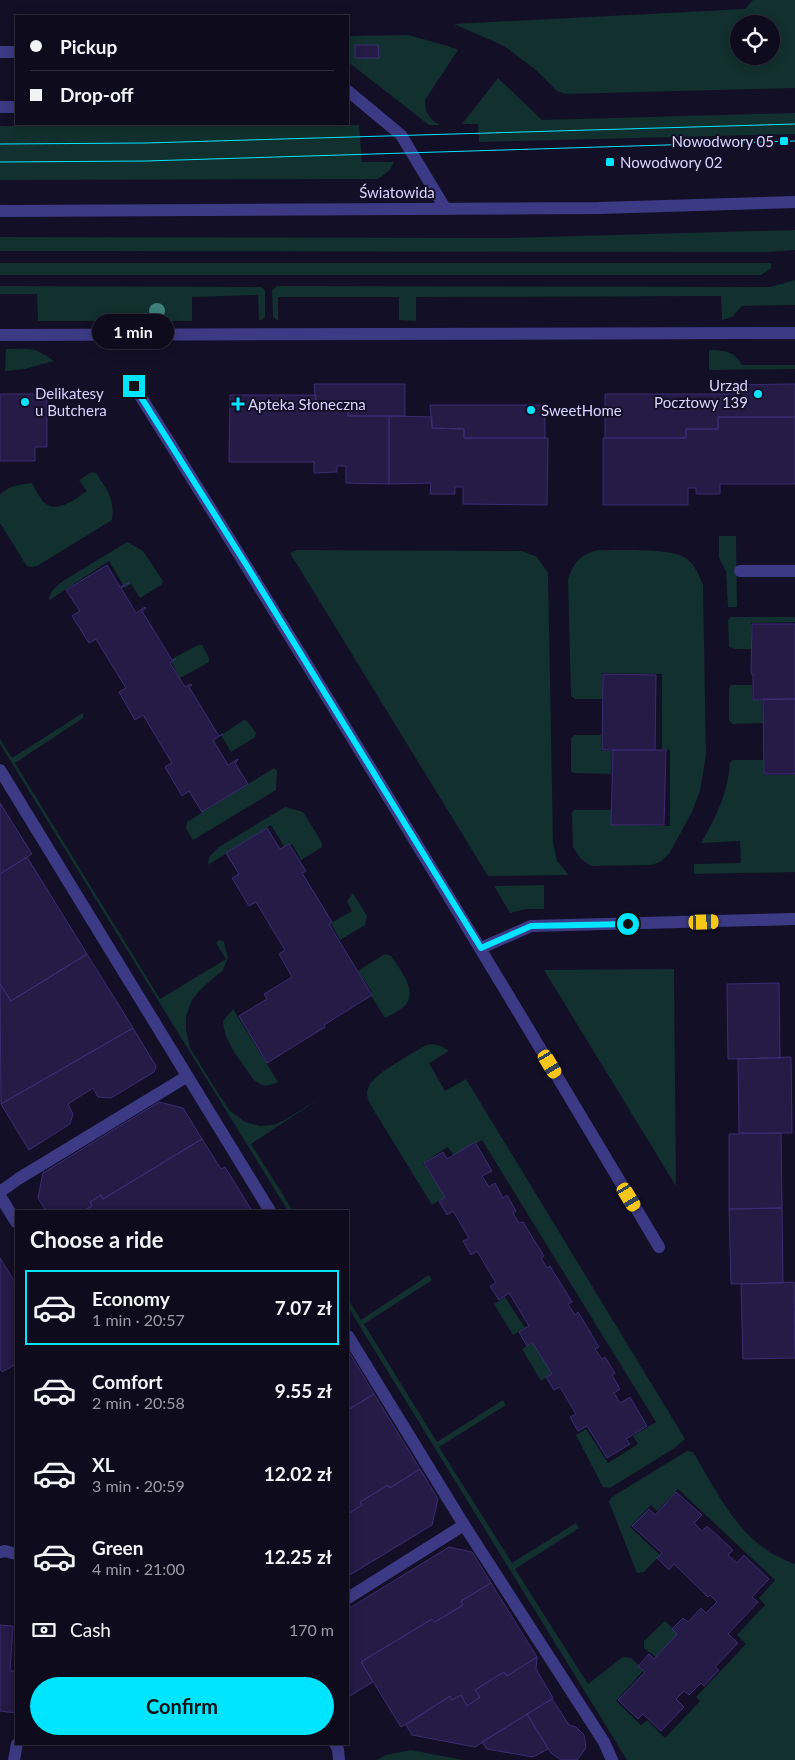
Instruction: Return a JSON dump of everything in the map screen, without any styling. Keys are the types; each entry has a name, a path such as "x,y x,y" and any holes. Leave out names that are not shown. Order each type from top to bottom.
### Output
{"street":[{"path":"0,52 15,52"},
{"path":"350,94 401,135 445,208"},
{"path":"0,107 15,107"},
{"name":"Światowida","path":"0,211 598,208 795,202"},
{"path":"0,335 795,333"},
{"path":"134,386 247,566 481,948 659,1246"},
{"path":"740,571 795,571"},
{"path":"0,770 186,1077 269,1210"},
{"path":"481,948 531,926 795,919"},
{"path":"15,1220 0,1194 18,1179 186,1077"},
{"path":"349,1338 464,1525 604,1742 612,1760"},
{"path":"349,1597 464,1525"},
{"path":"0,1552 5,1550 15,1554"},
{"path":"14,1760 18,1745"},
{"path":"336,1745 339,1760"}],"green space":[{"path":"753,0 795,0 795,88 566,94 557,91 536,70 504,46 454,24 745,9"},
{"path":"408,35 458,50 425,100 426,111 432,120 440,125 429,125 349,63 349,36"},
{"path":"498,78 542,120 795,113 795,134 479,142 478,124 462,124"},
{"path":"359,125 362,162 394,162 390,170 378,179 0,180 0,126"},
{"path":"795,230 795,250 768,252 0,251 0,237 506,238"},
{"path":"0,263 771,263 771,268 761,275 0,275"},
{"path":"795,280 795,305 742,306 732,317 722,320 721,296 416,297 416,321 399,320 399,297 278,297 278,321 273,317 272,290 277,286 770,287"},
{"path":"0,286 262,287 265,291 265,317 259,320 258,295 192,297 192,321 38,321 37,294 0,294"},
{"path":"6,349 36,351 54,361 25,369 5,371"},
{"path":"709,350 728,352 736,357 742,365 795,365 795,369 709,370"},
{"path":"92,472 96,473 109,495 113,512 112,520 37,566 30,567 26,565 0,523 0,495 11,487 32,483 46,504 56,507 62,506 87,491 79,480"},
{"path":"719,536 736,536 737,607 728,607 726,571 719,558"},
{"path":"127,542 143,551 163,581 161,585 140,598 131,584 125,588 109,561 48,601 52,591 60,583"},
{"path":"297,550 522,551 537,557 548,573 553,842 557,861 569,875 488,876 290,553"},
{"path":"598,550 644,550 679,555 692,564 703,585 706,755 700,791 692,812 669,854 660,862 651,865 591,866 581,859 573,847 572,813 574,810 611,810 611,825 670,826 670,750 662,749 662,674 602,673 602,699 575,699 571,696 568,579 578,560"},
{"path":"731,617 795,617 795,622 751,623 751,649 735,649 729,647 728,620"},
{"path":"198,645 202,645 209,658 209,662 180,678 170,660"},
{"path":"731,685 752,685 752,700 762,700 763,723 732,724 729,720 729,689"},
{"path":"83,713 83,718 15,763 160,999 226,959 216,943 219,940 224,942 228,958 223,970 202,988 192,1000 186,1016 186,1030 190,1048 216,1090 230,1111 245,1122 260,1126 273,1125 283,1121 322,1097 251,1144 292,1210 287,1210 0,744 0,739 12,758"},
{"path":"244,720 247,721 256,733 254,738 231,752 221,735"},
{"path":"574,735 601,735 601,751 612,751 611,774 574,773 571,771 571,738"},
{"path":"732,760 763,760 764,775 795,775 795,872 694,874 694,864 741,863 740,841 701,843 712,824 720,804"},
{"path":"274,768 277,770 276,790 193,840 186,829 187,822"},
{"path":"285,807 304,813 322,843 322,847 301,860 292,844 285,848 271,825 208,865 209,857 219,847"},
{"path":"544,885 544,909 526,909 510,913 494,886"},
{"path":"353,893 367,916 365,925 340,940 331,923 352,911 347,901"},
{"path":"385,954 391,956 403,975 407,982 410,996 402,1008 385,1018 370,994 372,992 358,971"},
{"path":"674,969 676,1186 544,970"},
{"path":"233,1009 278,1082 266,1086 254,1080 234,1052 224,1029 223,1021"},
{"path":"426,1045 441,1046 449,1051 429,1063 445,1091 466,1079 685,1439 676,1447 610,1488 603,1487 576,1435 586,1429 608,1463 638,1444 633,1436 656,1422 482,1140 454,1156 448,1147 423,1163 445,1197 432,1205 369,1102 368,1088 379,1075"},
{"path":"429,1275 432,1280 364,1324 437,1442 503,1400 506,1405 439,1447 512,1563 576,1523 579,1528 515,1569 588,1684 623,1657 631,1658 644,1670 616,1701 641,1725 647,1720 665,1738 700,1701 696,1697 746,1644 737,1635 765,1605 759,1598 775,1580 678,1489 657,1511 651,1505 630,1527 660,1555 644,1572 637,1573 609,1502 612,1497 687,1451 693,1452 738,1524 763,1547 795,1564 795,1760 627,1760 349,1309 349,1301 361,1320"},
{"path":"505,1297 525,1328 513,1335 494,1304"},
{"path":"534,1342 552,1374 541,1381 522,1349"},
{"path":"665,1621 678,1633 656,1657 644,1648 644,1641"},
{"path":"411,1750 463,1760 377,1760 386,1755"}],"building":[{"path":"355,45 378,45 379,58 355,58"},
{"path":"314,384 405,384 405,416 348,416 348,407 316,407"},
{"path":"795,384 795,417 718,417 718,429 686,429 686,438 605,438 605,394 729,394 729,385"},
{"path":"0,394 47,394 47,447 35,447 35,461 0,461"},
{"path":"230,395 316,395 316,407 348,407 348,416 389,416 389,484 346,483 346,466 337,466 337,472 314,473 314,462 229,462"},
{"path":"430,405 545,405 545,438 464,438 464,429 432,428"},
{"path":"389,416 432,417 432,428 464,429 464,438 548,438 547,505 463,504 463,487 455,487 455,494 430,494 431,483 389,484"},
{"path":"718,417 795,417 795,484 720,484 720,494 696,494 696,488 688,488 688,505 603,505 603,438 686,438 686,429 718,429"},
{"path":"107,565 120,587 130,582 121,588 136,613 146,608 142,611 172,660 176,659 170,663 185,687 190,684 192,685 189,687 219,736 223,734 213,740 228,765 238,759 235,763 248,784 202,812 189,791 182,796 165,767 172,763 143,715 135,720 119,692 126,688 96,639 89,643 72,616 80,611 66,590"},
{"path":"752,624 795,624 795,699 753,700 753,674 751,674"},
{"path":"603,674 656,675 655,750 602,750"},
{"path":"763,699 795,699 795,774 764,774"},
{"path":"613,750 666,750 664,825 611,825"},
{"path":"0,803 32,854 0,874"},
{"path":"267,828 280,849 289,844 306,871 302,873 332,922 329,924 372,995 267,1063 239,1016 267,999 264,994 292,977 279,954 285,950 256,902 249,906 232,878 239,874 226,853"},
{"path":"27,857 87,954 11,1001 0,984 0,874"},
{"path":"87,954 133,1028 1,1104 0,984 11,1001"},
{"path":"779,983 780,1058 728,1059 727,984"},
{"path":"133,1028 156,1066 154,1072 111,1098 98,1097 93,1088 68,1104 73,1114 70,1124 29,1150 1,1104"},
{"path":"791,1057 792,1133 739,1133 738,1059"},
{"path":"159,1102 183,1108 202,1139 103,1199 101,1195 90,1202 92,1206 85,1210 45,1210 38,1198 43,1173"},
{"path":"781,1133 782,1208 729,1209 729,1134"},
{"path":"202,1139 221,1169 225,1167 251,1210 85,1210 92,1206 90,1202 101,1195 103,1199"},
{"path":"475,1142 492,1171 482,1176 489,1187 495,1183 503,1198 507,1195 516,1211 513,1213 519,1223 523,1222 544,1256 541,1258 547,1268 550,1266 572,1302 568,1304 575,1315 578,1312 599,1347 595,1349 602,1359 605,1357 615,1373 612,1375 620,1389 614,1393 620,1403 630,1397 647,1426 626,1439 630,1444 607,1458 587,1426 578,1431 570,1417 576,1414 560,1387 554,1390 546,1377 552,1374 532,1342 527,1346 519,1332 529,1326 509,1293 499,1300 490,1286 496,1283 477,1251 471,1255 463,1241 469,1238 453,1211 447,1215 439,1201 445,1197 424,1163 443,1152 447,1159"},
{"path":"782,1208 783,1283 731,1284 729,1209"},
{"path":"0,1258 15,1282 15,1365 2,1372 0,1369"},
{"path":"794,1282 795,1358 743,1359 741,1284"},
{"path":"349,1352 374,1394 349,1409"},
{"path":"374,1394 420,1469 390,1488 388,1485 360,1502 362,1505 349,1513 349,1409"},
{"path":"420,1469 438,1499 432,1525 349,1575 349,1513 362,1505 360,1502 388,1485 390,1488"},
{"path":"676,1492 702,1515 694,1523 702,1531 707,1526 733,1550 728,1555 737,1563 744,1555 769,1579 752,1597 758,1602 728,1634 738,1643 715,1667 719,1670 704,1686 701,1683 689,1695 684,1691 676,1699 684,1707 661,1731 643,1714 638,1719 618,1700 645,1672 638,1666 649,1654 654,1659 677,1634 672,1629 683,1618 688,1622 701,1608 706,1613 717,1602 710,1595 708,1597 674,1564 669,1570 657,1558 662,1553 632,1526 649,1509 655,1515"},
{"path":"449,1547 472,1552 491,1583 461,1601 463,1605 435,1622 432,1619 361,1662 373,1682 349,1696 349,1608"},
{"path":"491,1583 537,1657 507,1676 504,1672 475,1690 480,1697 467,1706 461,1695 452,1700 450,1696 401,1727 361,1662 432,1619 435,1622 463,1605 461,1601"},
{"path":"0,1625 13,1626 10,1671 15,1671 15,1713 0,1711"},
{"path":"537,1657 536,1669 553,1698 475,1747 412,1735 406,1725 450,1696 452,1700 461,1695 467,1706 480,1697 475,1690 504,1672 507,1676"},
{"path":"552,1699 569,1725 576,1727 584,1735 586,1748 577,1760 561,1760 551,1753 527,1714"},
{"path":"527,1714 548,1749 533,1757 487,1749 482,1742"}],"tram line":[{"path":"0,144 146,143 795,124"},
{"path":"0,162 146,161 795,141"}],"place":[{"name":"Nowodwory 05","path":"784,141"},
{"name":"Nowodwory 02","path":"610,162"},
{"name":"Urząd Pocztowy 139","path":"758,394"},
{"name":"Delikatesy u Butchera","path":"25,402"},
{"name":"Apteka Słoneczna","path":"238,404"},
{"name":"SweetHome","path":"531,410"}],"route":[{"path":"134,386 247,566 481,948 531,926 628,924"}]}
